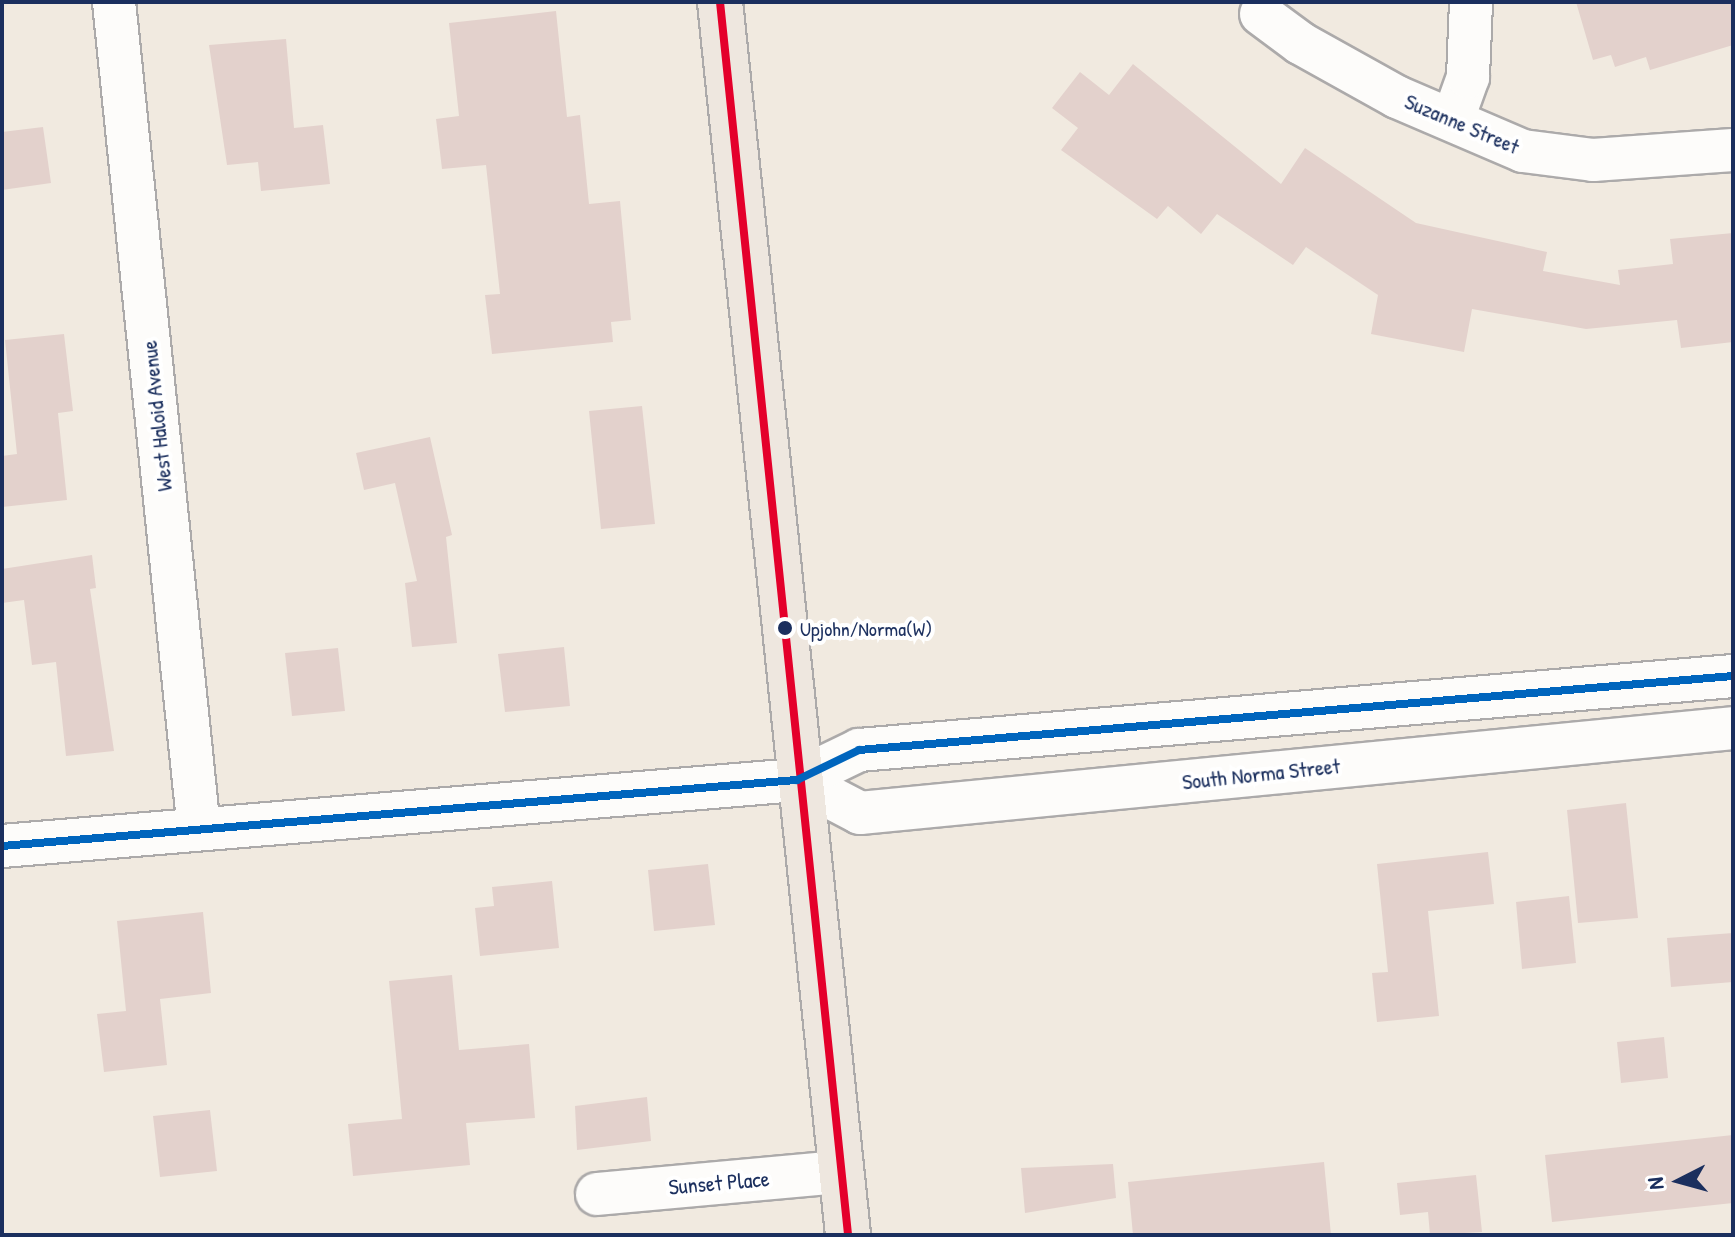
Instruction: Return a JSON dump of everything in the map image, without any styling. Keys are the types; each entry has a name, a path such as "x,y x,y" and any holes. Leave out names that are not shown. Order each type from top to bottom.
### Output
{"main road":[{"path":"720,2 797,780 848,1235"}],"street":[{"name":"West Haloid Avenue","path":"114,2 199,830"},
{"path":"1453,119 1468,77 1471,2"},
{"name":"Suzanne Street","path":"1261,14 1383,89 1523,151 1593,160 1733,150"},
{"path":"2,846 797,780 859,750 1733,676"},
{"name":"South Norma Street","path":"797,780 860,813 1733,728"},
{"name":"Sunset Place","path":"597,1194 840,1172"}],"building":[{"path":"1576,2 1733,2 1733,45 1650,70 1646,57 1615,67 1611,55 1593,60"},
{"path":"556,11 567,117 580,115 589,204 620,201 631,320 611,322 613,342 492,354 485,295 500,294 486,165 442,169 436,119 459,116 449,23"},
{"path":"286,39 294,128 323,125 330,184 261,191 258,162 227,165 209,45"},
{"path":"1133,64 1281,184 1305,148 1416,223 1547,252 1543,271 1620,285 1618,270 1673,264 1670,239 1733,233 1733,342 1681,348 1677,320 1586,329 1472,309 1464,352 1371,334 1378,295 1306,247 1293,265 1217,214 1201,234 1168,206 1157,219 1061,150 1078,128 1052,108 1080,72 1109,95"},
{"path":"43,127 51,183 2,190 2,132"},
{"path":"64,334 73,411 58,413 67,500 2,507 2,456 17,454 5,340"},
{"path":"642,406 655,524 601,529 589,411"},
{"path":"430,437 452,535 446,537 457,643 412,647 405,583 417,581 395,483 364,490 356,453"},
{"path":"92,555 96,588 90,589 114,751 66,756 56,662 32,665 24,600 2,603 2,569"},
{"path":"564,647 570,706 505,712 498,654"},
{"path":"338,648 345,711 292,716 285,653"},
{"path":"1626,803 1638,918 1578,923 1567,810"},
{"path":"1488,852 1494,904 1428,911 1439,1016 1377,1022 1372,973 1388,972 1377,864"},
{"path":"708,864 715,925 654,931 648,870"},
{"path":"552,881 559,948 480,956 475,908 494,906 492,887"},
{"path":"1569,896 1576,963 1522,969 1516,902"},
{"path":"203,912 211,993 160,999 167,1065 104,1072 97,1014 126,1011 117,921"},
{"path":"1733,933 1733,982 1671,987 1667,938"},
{"path":"452,975 459,1050 529,1044 535,1118 466,1123 470,1165 353,1176 348,1124 402,1119 389,981"},
{"path":"1664,1037 1668,1078 1621,1083 1617,1042"},
{"path":"647,1097 651,1141 577,1150 575,1106"},
{"path":"210,1110 217,1171 160,1177 153,1116"},
{"path":"1733,1135 1733,1203 1552,1222 1545,1155"},
{"path":"1324,1162 1331,1235 1133,1235 1128,1182"},
{"path":"1113,1164 1116,1198 1025,1213 1021,1168"},
{"path":"1476,1175 1482,1232 1430,1235 1428,1212 1400,1215 1397,1183"}],"transit line":[{"path":"720,2 848,1235"},
{"path":"2,846 797,780 859,750 1733,676"}],"place":[{"name":"Upjohn/Norma(W)","path":"785,628"}]}
